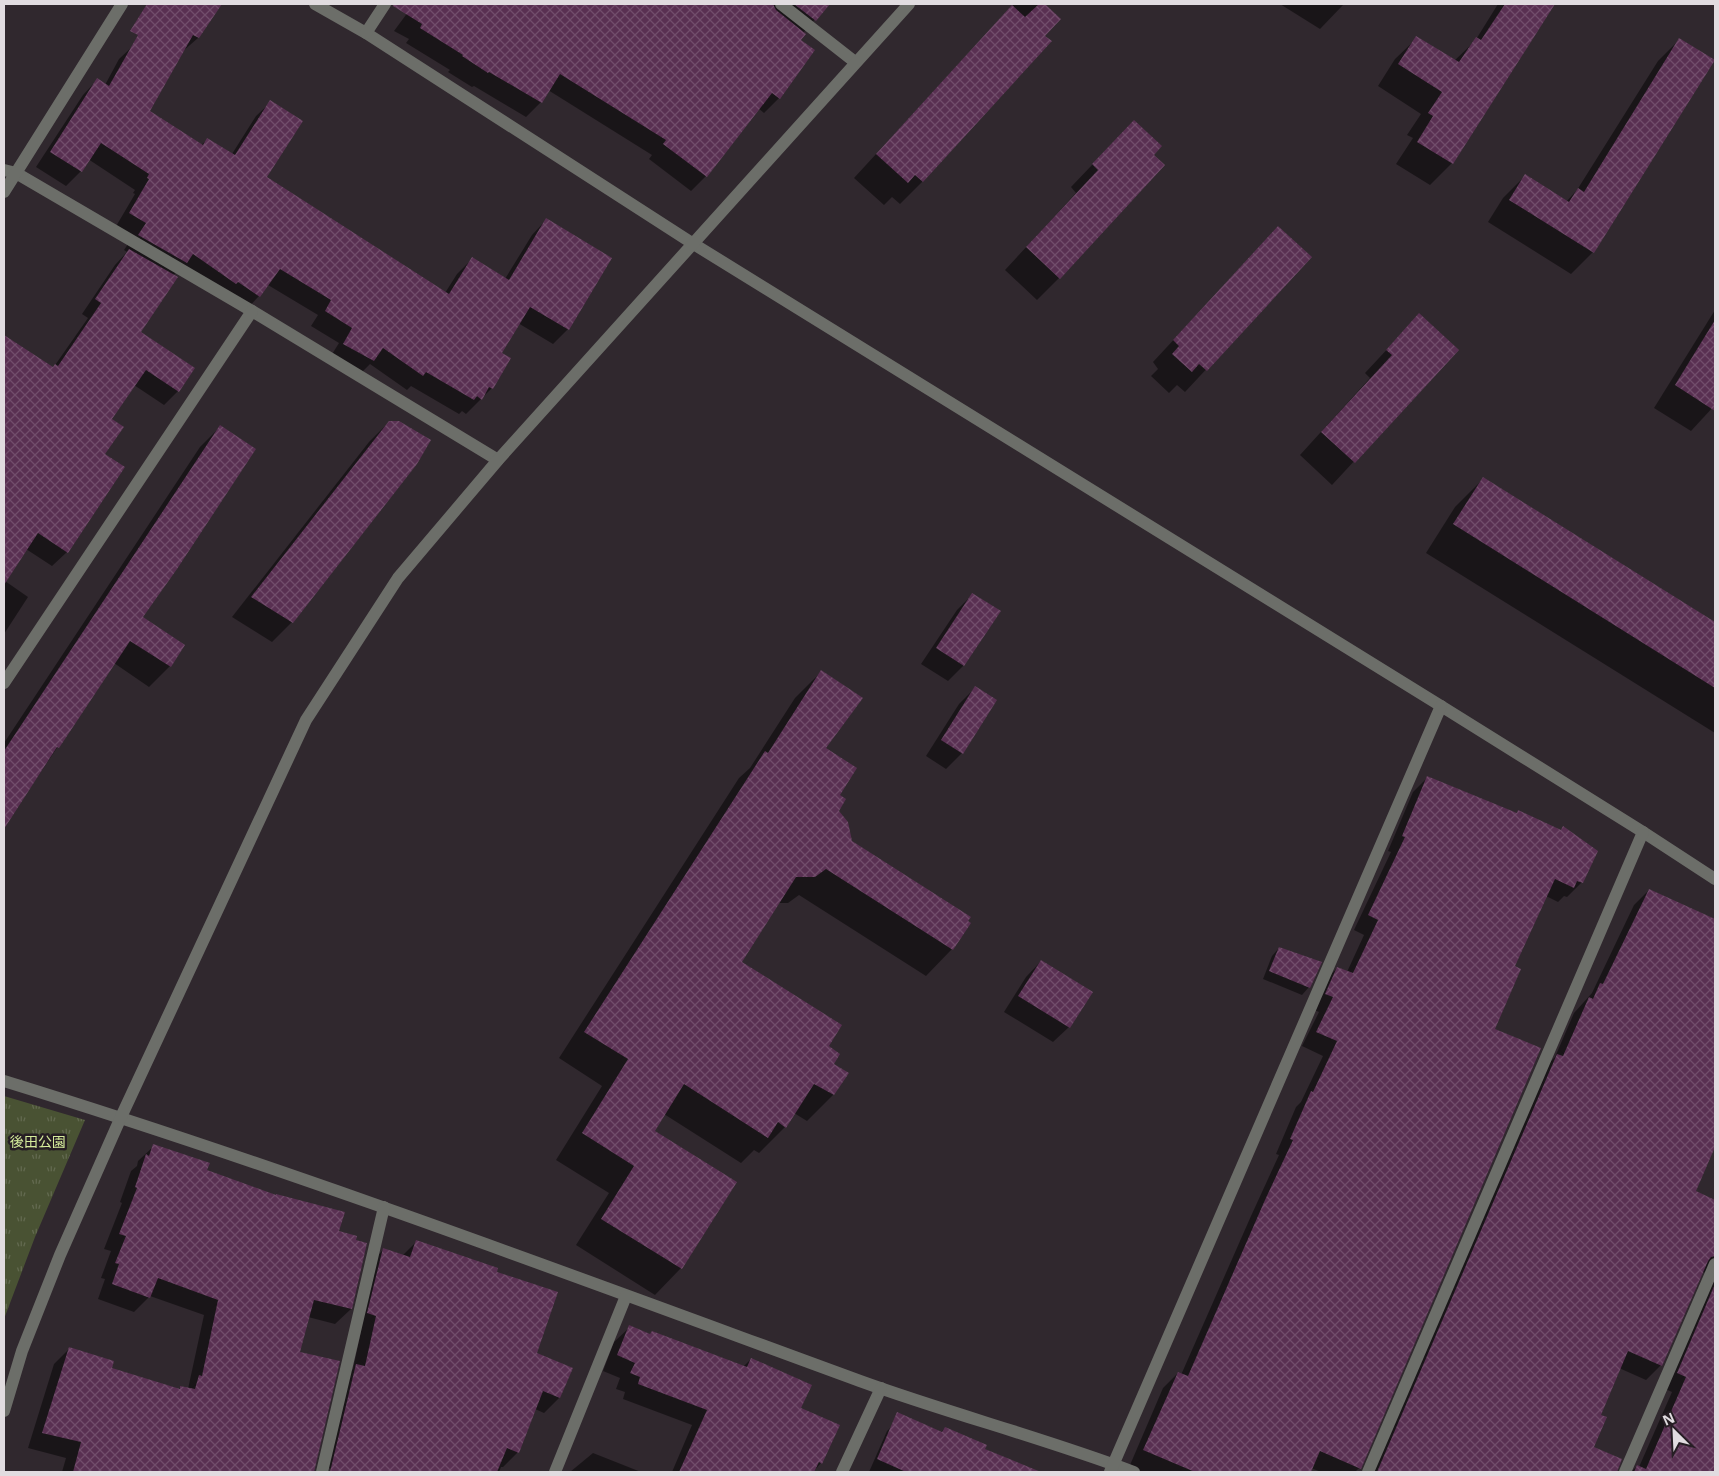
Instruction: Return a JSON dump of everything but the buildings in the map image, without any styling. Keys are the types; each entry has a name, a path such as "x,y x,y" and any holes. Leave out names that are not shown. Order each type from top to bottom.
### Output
{"street":[{"path":"4,192 10,172 122,4"},
{"path":"315,4 366,33 692,243 1441,706 1715,879"},
{"path":"366,33 385,4"},
{"path":"781,4 855,62"},
{"path":"4,1412 22,1351 60,1255 121,1118 306,720 398,578 498,460 909,4"},
{"path":"10,172 252,311 498,460"},
{"path":"4,683 252,311"},
{"path":"1112,1468 1441,706"},
{"path":"1368,1472 1643,832"},
{"path":"4,1081 121,1118 384,1207 881,1388 1112,1468 1134,1472"},
{"path":"322,1472 384,1207"},
{"path":"1625,1472 1715,1264"},
{"path":"555,1472 626,1296"},
{"path":"842,1472 881,1388"}],"green space":[{"name":"後田公園","path":"4,1096 85,1120 35,1237 4,1319"}]}
